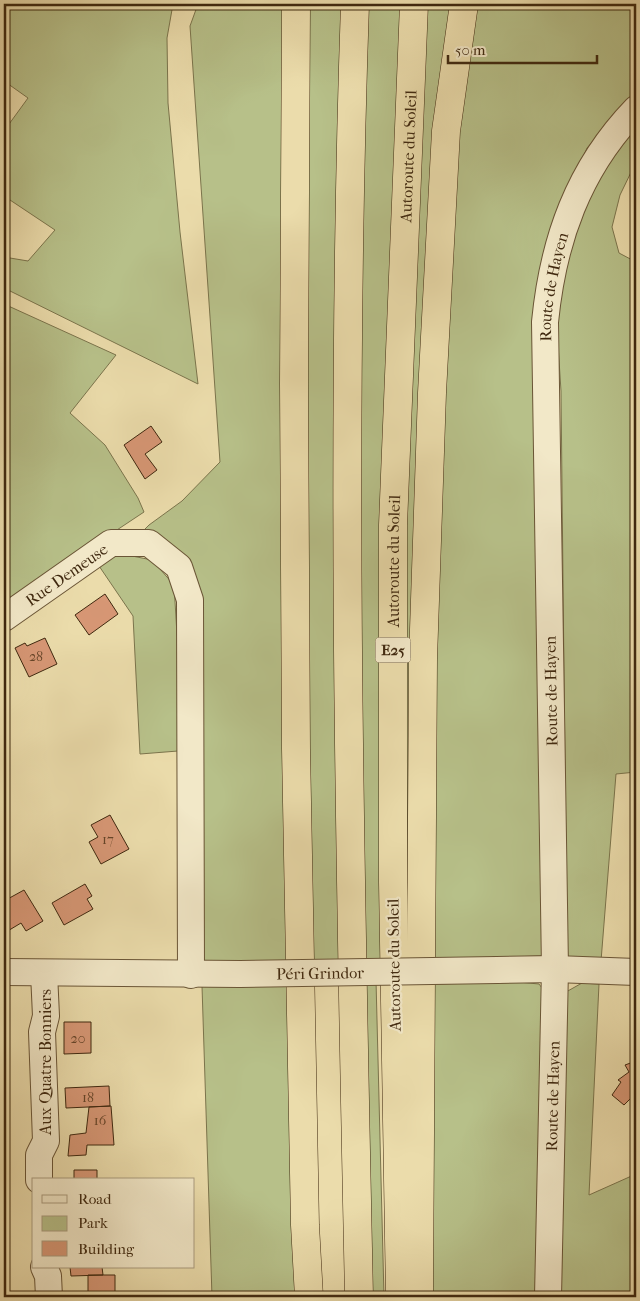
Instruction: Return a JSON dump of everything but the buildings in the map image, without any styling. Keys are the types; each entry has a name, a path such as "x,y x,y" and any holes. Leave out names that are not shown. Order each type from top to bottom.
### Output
{"highway":[{"path":"296,4 294,384 296,739 305,1225 309,1297"},
{"path":"355,4 349,168 346,528 358,1297"},
{"name":"Autoroute du Soleil","path":"400,1297 393,882 393,525 414,4"},
{"path":"417,1297 420,1292 424,619 432,393 446,131 464,4"}],"street":[{"name":"Route de Hayen","path":"548,1297 555,968 545,322 548,294 559,240 568,214 596,159 636,109"},
{"name":"Rue Demeuse","path":"4,618 111,543 149,543 179,567 190,600 191,975"},
{"name":"Péri Grindor","path":"4,972 191,975 555,968 636,972"},
{"name":"Aux Quatre Bonniers","path":"39,1178 38,1155 46,1141 42,1032 46,1016 44,973"},
{"path":"44,1268 48,1276 49,1297"}],"green space":[{"path":"4,4 173,4 167,38 168,103 180,232 198,384 4,288 4,257 28,261 55,230 4,196 4,131 28,98 4,81"},
{"path":"198,4 636,4 636,92 587,148 553,231 537,577 542,956 201,966 196,597 140,534 149,525 182,501 220,462 190,26"},
{"path":"636,125 636,162 620,195 612,227 619,253 636,262 636,772 616,774 601,961 567,957 561,391 555,298 571,228 610,151"},
{"path":"4,304 116,355 70,413 105,445 138,498 144,512 4,605"},
{"path":"122,554 152,560 174,585 178,651 178,751 140,754 133,616 97,563"},
{"path":"287,980 298,1297 212,1297 202,986"},
{"path":"376,980 384,1297 366,1297 362,981"},
{"path":"518,982 539,984 548,996 540,1297 428,1297 431,984"},
{"path":"582,983 599,984 589,1195 636,1174 636,1297 553,1297 566,992"}]}
